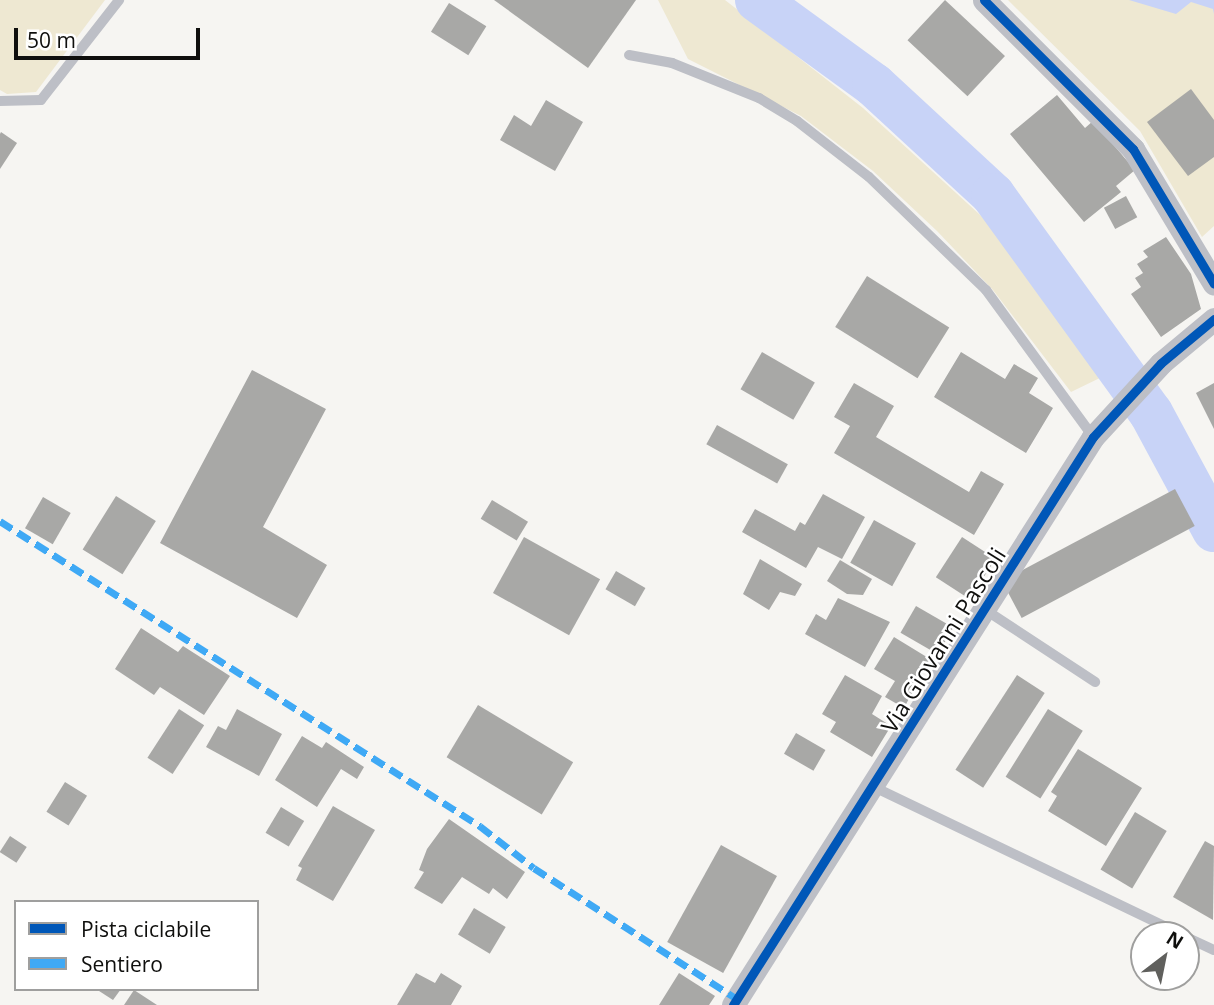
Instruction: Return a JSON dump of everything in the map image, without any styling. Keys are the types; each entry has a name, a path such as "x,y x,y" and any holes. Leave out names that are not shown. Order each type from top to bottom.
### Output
{"street":[{"path":"984,0 1100,112 1141,158 1214,284"},
{"name":"Via Giovanni Pascoli","path":"733,1005 874,787 1093,437 1161,363 1214,319"}],"lane":[{"path":"0,101 41,100 119,0"},
{"path":"629,55 672,62 759,98 869,177 986,290 1093,437"},
{"path":"984,609 1096,682"},
{"path":"874,787 1153,921"}],"shaded area":[{"path":"0,0 105,0 36,92 7,94 0,90"},
{"path":"658,0 725,0 863,108 990,224 1106,375 1071,392 993,290 937,231 873,171 801,116 688,59"},
{"path":"1008,0 1214,0 1214,226 1202,237 1140,131"}],"water":[{"path":"1129,0 1214,0 1214,14 1213,9 1191,2 1176,14"}],"building":[{"path":"494,0 636,0 588,68"},
{"path":"945,0 1005,56 967,96 907,40"},
{"path":"449,3 486,26 468,55 431,32"},
{"path":"1191,89 1214,120 1214,157 1188,176 1147,122"},
{"path":"1057,95 1085,128 1093,121 1135,170 1116,186 1121,192 1084,222 1010,134"},
{"path":"546,100 583,122 555,171 500,140 514,115 531,126"},
{"path":"1,132 17,143 0,169 0,134"},
{"path":"1126,196 1137,217 1115,229 1104,208"},
{"path":"1166,237 1191,274 1201,309 1161,337 1131,294 1141,287 1135,278 1143,273 1137,264 1148,257 1143,251"},
{"path":"867,276 949,327 917,378 835,327"},
{"path":"762,352 815,382 793,420 740,389"},
{"path":"961,352 1005,379 1014,364 1038,378 1029,393 1053,408 1026,453 934,397"},
{"path":"252,370 326,409 263,527 327,565 297,618 160,543"},
{"path":"854,383 894,406 876,437 969,492 981,471 1004,484 974,535 834,453 850,426 834,417"},
{"path":"1214,383 1214,429 1196,393"},
{"path":"717,425 788,464 777,484 706,444"},
{"path":"1175,489 1195,526 1022,618 1002,581"},
{"path":"823,494 865,517 842,559 818,547 806,568 742,532 755,509 795,531 800,522 805,525"},
{"path":"116,496 156,521 122,574 83,549"},
{"path":"43,497 71,513 53,544 25,528"},
{"path":"492,500 528,522 517,540 481,519"},
{"path":"874,520 916,543 892,586 850,563"},
{"path":"524,537 600,579 569,635 493,593"},
{"path":"962,537 996,559 969,599 936,577"},
{"path":"760,559 802,584 795,596 780,592 769,610 743,594"},
{"path":"840,560 872,579 863,595 847,594 827,581"},
{"path":"616,571 645,588 635,606 606,589"},
{"path":"838,598 890,622 865,667 805,634 816,614 826,620"},
{"path":"916,606 953,628 938,654 900,633"},
{"path":"141,628 178,652 183,646 230,676 204,715 160,687 154,695 115,669"},
{"path":"894,637 930,659 904,708 885,697 895,681 874,669"},
{"path":"845,675 882,696 872,714 891,726 872,757 830,732 836,722 822,714"},
{"path":"1017,675 1045,693 983,788 955,770"},
{"path":"478,705 573,762 542,814 447,757"},
{"path":"179,709 204,725 173,774 147,758"},
{"path":"237,709 282,734 259,776 206,747 218,726 226,730"},
{"path":"1048,709 1083,731 1040,799 1006,777"},
{"path":"796,733 825,750 813,771 784,754"},
{"path":"302,736 322,748 326,742 364,767 357,779 341,769 317,807 275,780"},
{"path":"1078,749 1142,788 1106,846 1048,811 1057,796 1051,792"},
{"path":"65,782 87,796 69,825 46,812"},
{"path":"333,806 375,830 333,901 296,880 302,868 298,866"},
{"path":"281,807 304,821 289,847 266,833"},
{"path":"1135,812 1167,831 1132,888 1100,869"},
{"path":"449,819 525,872 507,899 493,888 489,894 462,877 442,904 414,888 424,872 419,870 427,849"},
{"path":"10,836 27,847 16,863 0,852"},
{"path":"1205,841 1214,846 1213,920 1173,897"},
{"path":"721,845 777,876 723,973 667,942"},
{"path":"474,908 506,927 490,954 458,935"},
{"path":"416,973 435,983 441,973 462,986 451,1005 397,1005"},
{"path":"679,973 715,996 709,1005 659,1005"},
{"path":"99,991 120,991 113,1000"},
{"path":"136,991 157,1005 124,1005"}],"waterway":[{"path":"757,0 874,85 993,195 1151,413 1214,530"}],"marked path":[{"path":"0,521 480,826 534,868 737,999"}],"cycle path":[{"path":"984,0 1133,149 1214,284"},
{"path":"733,1005 1093,437 1161,363 1214,319"}]}
